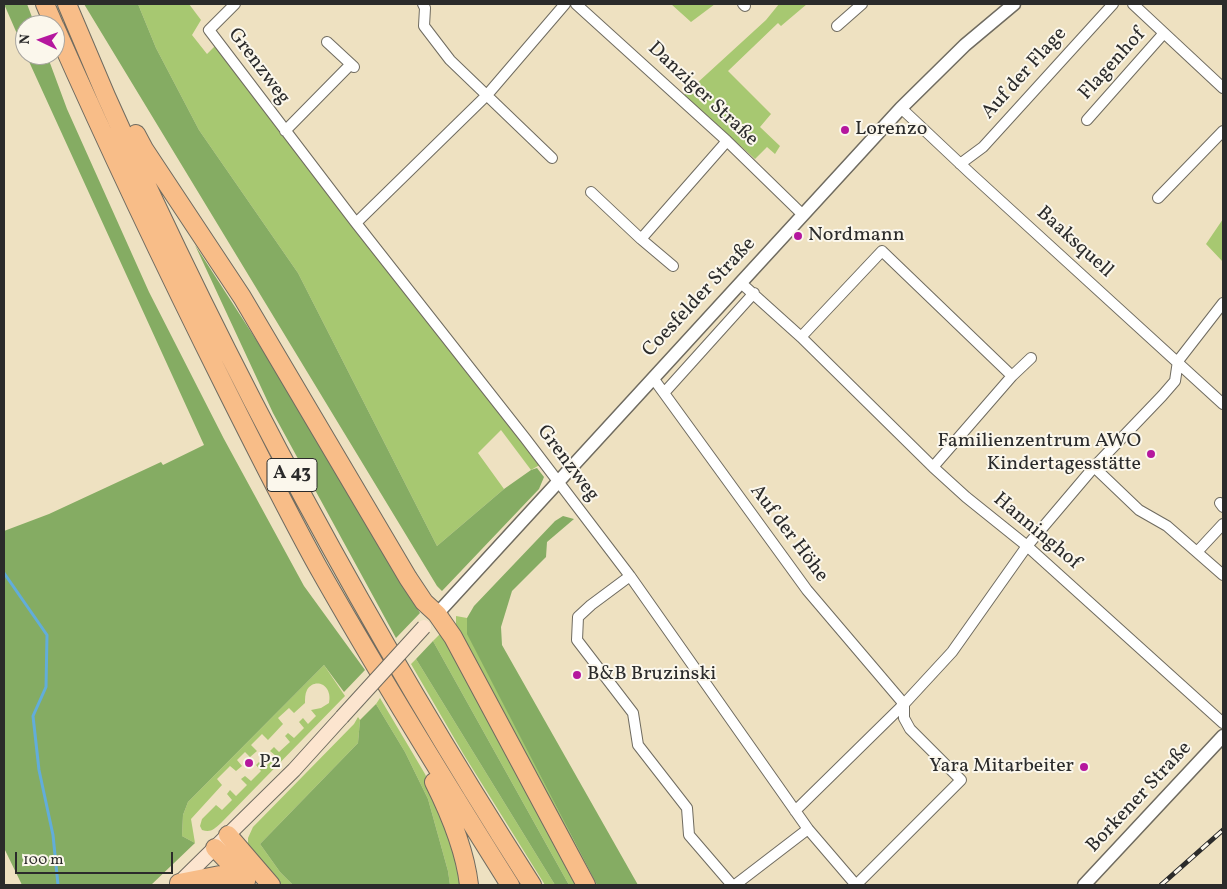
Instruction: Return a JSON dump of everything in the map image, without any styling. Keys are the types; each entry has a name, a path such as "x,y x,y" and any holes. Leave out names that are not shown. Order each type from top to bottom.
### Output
{"highway":[{"name":"A 43","path":"67,4 106,95 197,288 273,438 353,586 454,760 532,885"},
{"path":"86,46 144,149 242,298 408,578 424,602 437,614 453,637 586,885"},
{"name":"A 43","path":"65,49 183,303 271,480 396,703 510,885"},
{"path":"396,703 441,795 462,850 468,885"},
{"path":"228,835 271,885"},
{"path":"215,848 249,883"},
{"path":"178,884 220,875 231,876 249,883"}],"main road":[{"name":"Coesfelder Straße","path":"178,884 294,770 437,614"}],"street":[{"name":"Grenzweg","path":"235,4 209,30 356,224 559,482 630,576 808,829 856,885"},
{"path":"423,4 425,8 424,26 450,60 552,158"},
{"path":"356,224 487,96 565,4"},
{"name":"Danziger Straße","path":"576,4 727,141 802,215"},
{"path":"837,26 862,4"},
{"name":"Coesfelder Straße","path":"437,614 901,108 965,45 1014,4"},
{"name":"Auf der Flage","path":"960,164 983,146 1113,4"},
{"path":"1133,4 1223,88"},
{"name":"Flagenhof","path":"1087,120 1164,33"},
{"name":"Grenzweg","path":"285,131 352,65 327,42"},
{"name":"Baaksquell","path":"901,108 1223,404"},
{"path":"1158,198 1223,131"},
{"path":"642,239 727,141"},
{"path":"591,192 673,266"},
{"path":"801,337 882,251 1012,376"},
{"name":"Hanninghof","path":"741,283 801,337 933,467 966,497 1027,546 1223,723"},
{"name":"Coesfelder Straße","path":"664,392 754,293"},
{"path":"795,811 904,704 952,652 1027,546 1094,468 1175,381 1178,361 1223,303"},
{"path":"933,467 1012,376 1031,358"},
{"name":"Auf der Höhe","path":"653,378 807,590 904,704"},
{"path":"1094,468 1139,510 1167,526 1223,575"},
{"path":"1197,552 1223,524"},
{"path":"630,576 578,617 576,640 632,713 638,745 687,808 689,835 734,885 808,829"},
{"path":"856,885 960,780 910,729 904,718 904,704"},
{"name":"Borkener Straße","path":"1084,885 1223,736"}],"green space":[{"path":"4,4 27,4 31,15 15,15 15,29"},
{"path":"84,4 138,4 156,48 199,130 298,273 437,546 504,489 531,470 537,468 544,477 539,489 442,591 437,586"},
{"path":"138,4 189,4 201,20 192,35 207,54 218,43 543,463 531,470 501,430 478,453 504,489 437,546 298,273 199,130 156,48"},
{"path":"671,4 715,4 691,22"},
{"path":"779,4 807,4 781,26 778,23 728,71 771,114 760,127 780,146 775,154 767,147 755,159 684,95 766,20"},
{"path":"31,65 51,65 67,109 149,292 224,439 304,586 365,670 344,692 324,665 188,802 183,815 182,836 195,843 151,885 22,885 4,848 4,531 49,514 161,462 163,465 204,445"},
{"path":"1223,219 1223,262 1206,244"},
{"path":"195,245 302,411 420,613 396,638 273,413"},
{"path":"563,516 574,519 547,542 546,557 512,591 501,627 502,645 638,885 597,885 467,634 467,618 474,606 555,521"},
{"path":"456,616 467,618 468,634 597,885 591,885 456,626"},
{"path":"441,633 580,885 569,885 433,641"},
{"path":"433,641 569,885 555,885 416,659"},
{"path":"416,659 555,885 545,885 464,755 411,664"},
{"path":"324,665 345,696 221,823 210,831 202,830 200,826 202,819 216,805 222,810 232,800 227,794 230,790 236,796 247,785 241,779 245,776 251,781 261,771 256,765 259,762 265,767 276,756 270,751 274,747 279,752 290,742 285,736 288,733 294,738 304,728 299,722 303,718 308,724 316,716 311,710 321,708 329,703 330,697 326,688 319,684 310,686 306,693 305,703 294,713 289,708 278,718 283,724 268,740 262,734 251,745 257,751 250,757 245,752 237,760 242,766 236,771 230,766 217,779 222,785 191,819 195,843 182,836 183,815 188,802"},
{"path":"380,698 425,774 444,816 464,885 450,885 448,871 428,799 405,752 376,704"},
{"path":"376,704 405,752 428,799 448,871 450,885 293,885 280,872 260,844 358,743 360,720"},
{"path":"358,717 360,720 358,743 260,844 280,872 293,885 278,885 248,847 248,838 253,827 354,724"}],"waterway":[{"path":"4,573 47,635 46,687 33,716 39,770 53,835 58,885"}],"railway":[{"path":"1161,885 1223,830"}],"place":[{"name":"Lorenzo","path":"845,130"},
{"name":"Nordmann","path":"798,236"},
{"name":"Familienzentrum AWO Kindertagesstätte","path":"1151,454"},
{"name":"B&B Bruzinski","path":"577,675"},
{"name":"P2","path":"249,763"},
{"name":"Yara Mitarbeiter","path":"1084,767"}]}
